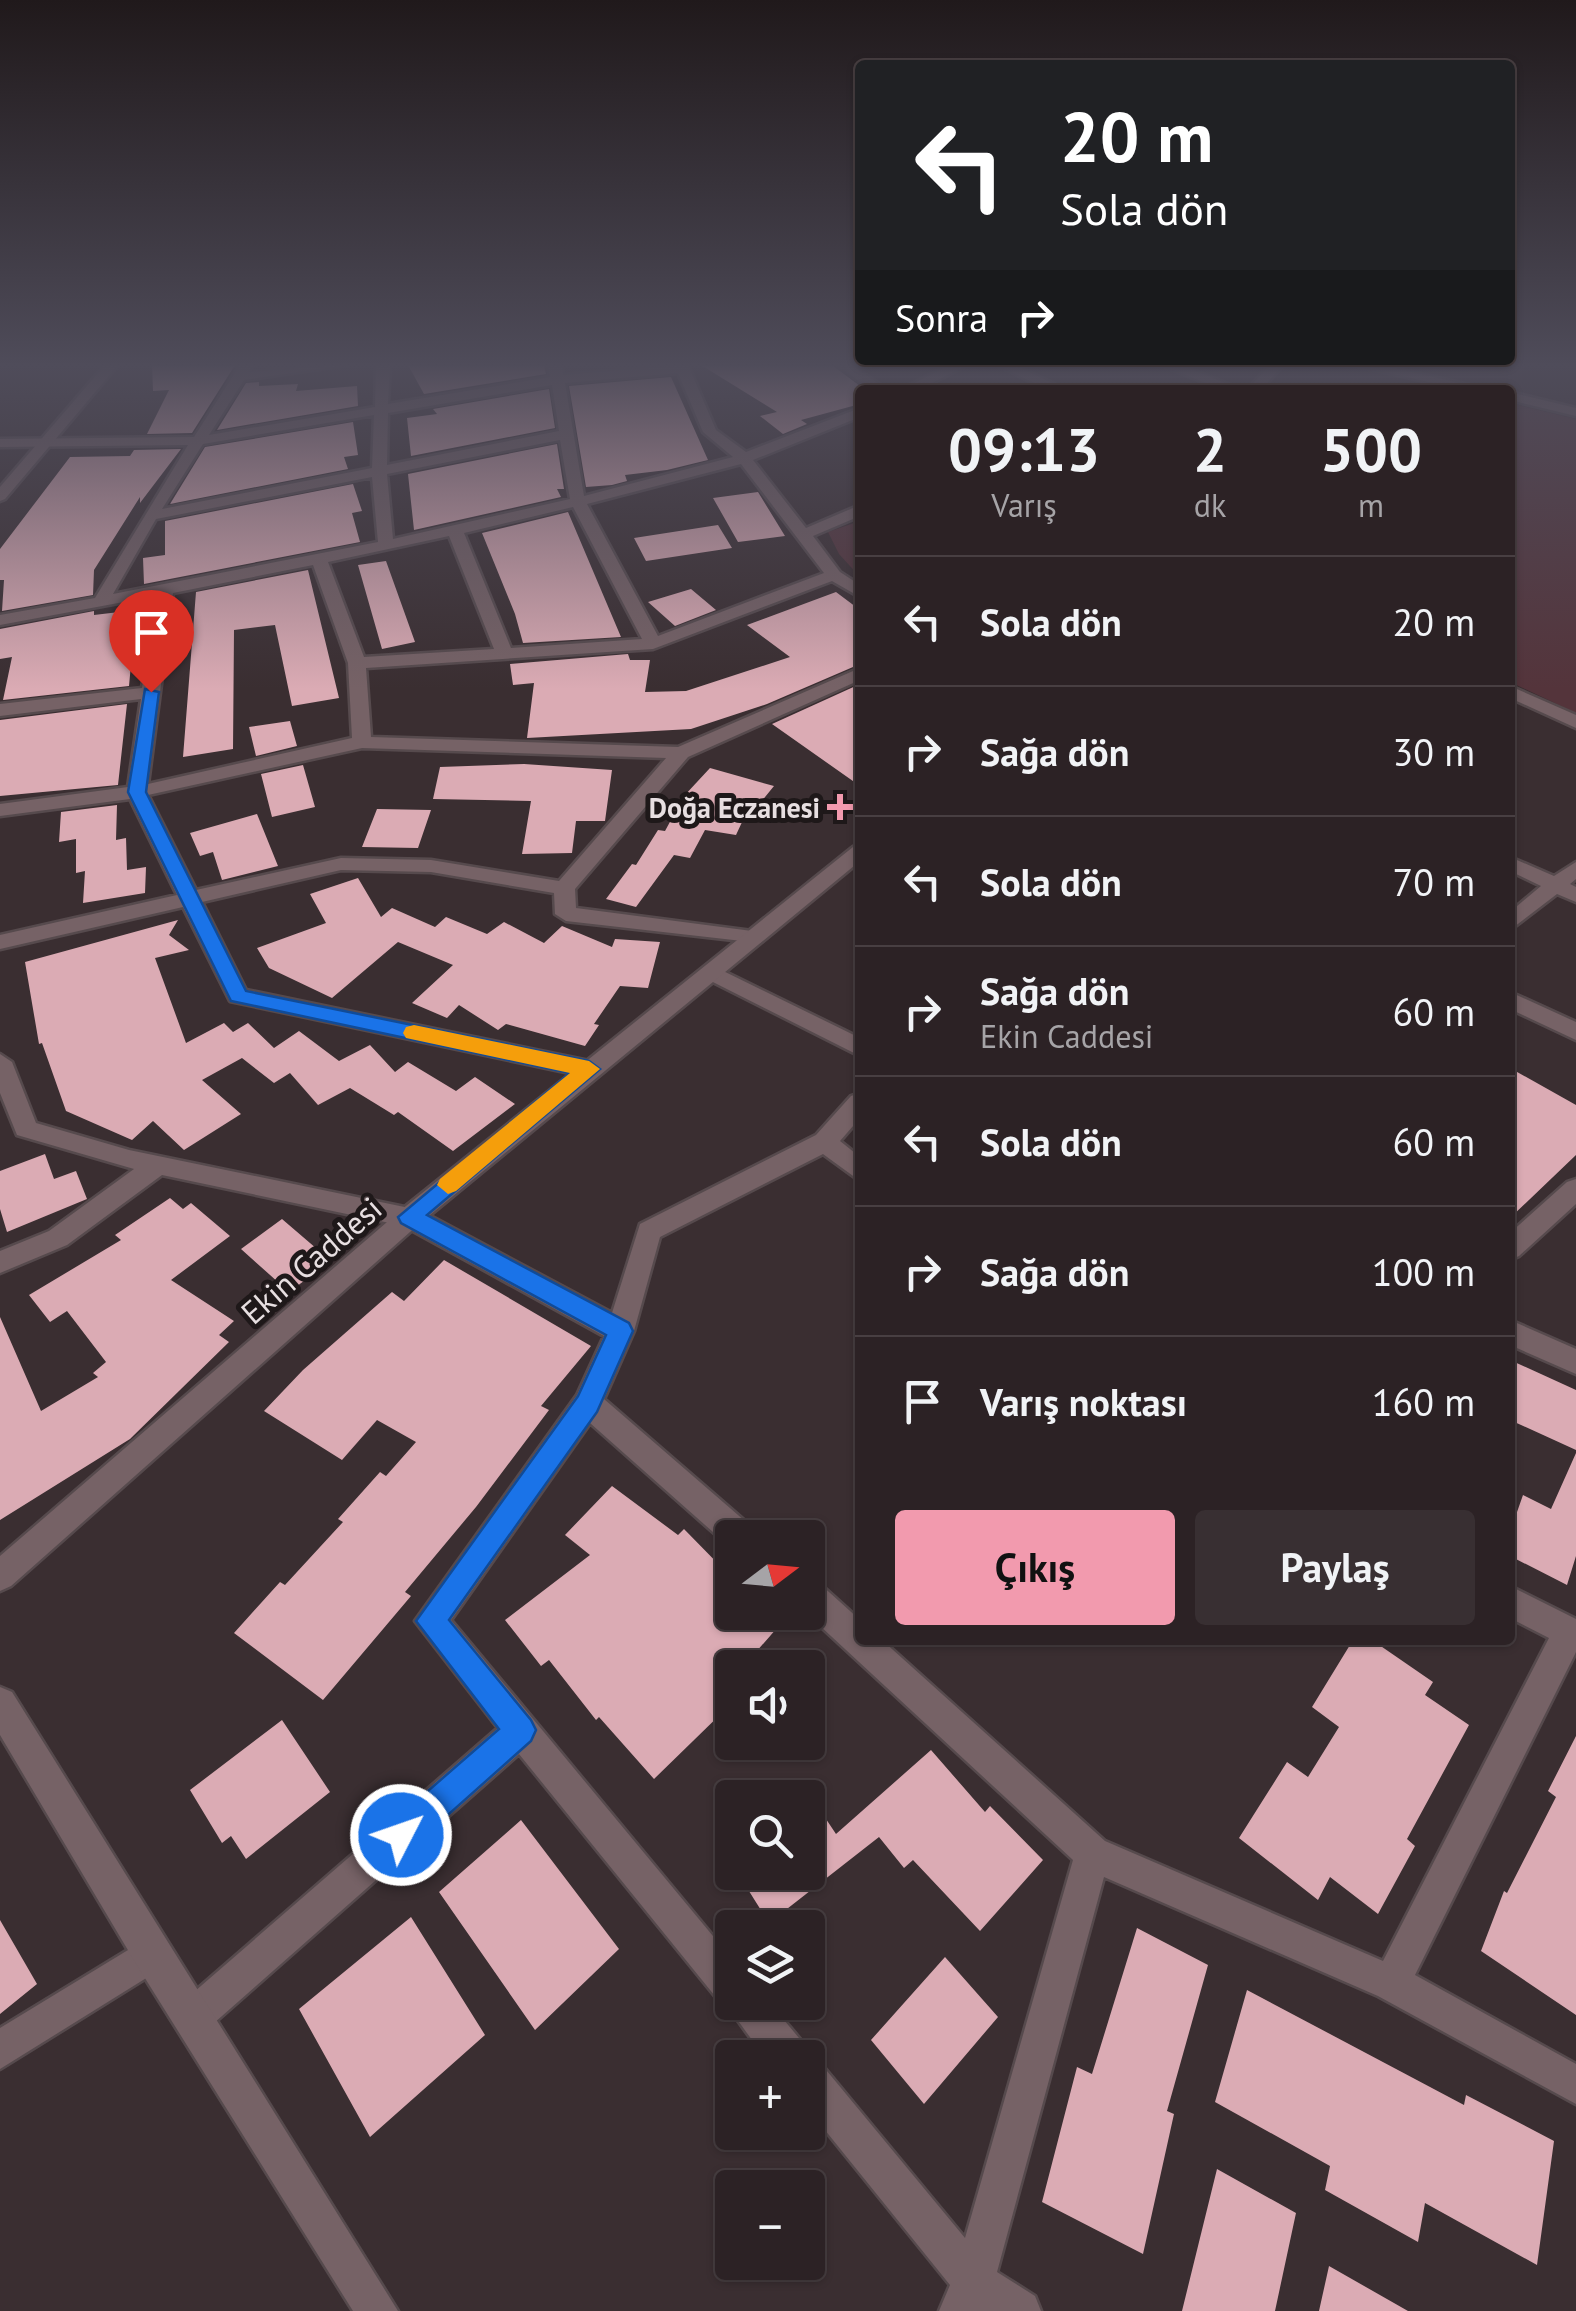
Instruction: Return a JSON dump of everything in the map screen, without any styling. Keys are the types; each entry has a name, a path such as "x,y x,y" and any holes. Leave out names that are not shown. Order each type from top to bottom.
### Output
{"street":[{"path":"0,496 19,473"},
{"path":"101,601 177,473"},
{"path":"150,516 376,473"},
{"path":"380,473 386,546"},
{"path":"573,473 578,502 652,644"},
{"path":"0,620 320,560 694,473"},
{"path":"755,473 834,576 855,589"},
{"path":"805,534 855,512"},
{"path":"455,531 504,652"},
{"path":"320,560 356,663 362,742"},
{"path":"356,663 652,644 834,576"},
{"path":"165,590 137,792 238,996 589,1069"},
{"path":"0,810 137,792 362,742 681,752 855,676"},
{"path":"0,710 151,692"},
{"path":"1515,693 1576,722"},
{"path":"681,752 564,888 566,914 752,938"},
{"name":"Ekin Caddesi","path":"0,1576 410,1217 855,855"},
{"path":"0,942 341,864 431,866 564,888"},
{"path":"1515,865 1576,896"},
{"path":"1515,919 1576,868"},
{"path":"711,972 855,1045"},
{"path":"1515,1002 1576,1032"},
{"path":"0,1062 26,1129 158,1165 410,1217 620,1331"},
{"path":"715,1967 431,1621 588,1404 620,1331 649,1231 825,1142 855,1108"},
{"path":"825,1142 855,1167"},
{"path":"0,1262 58,1238 158,1165"},
{"path":"1515,1244 1576,1189"},
{"path":"1515,1334 1576,1362"},
{"path":"588,1404 721,1520"},
{"path":"1391,1984 1573,1634 1515,1604"},
{"path":"825,1610 855,1637"},
{"path":"864,1645 1092,1854 1391,1984 1576,2085"},
{"path":"0,1704 151,1954 377,2311"},
{"path":"192,2018 520,1730"},
{"path":"967,2296 1092,1854"},
{"path":"0,2050 151,1954"},
{"path":"759,2020 775,2040"},
{"path":"825,2102 967,2296 1020,2311"}],"shaded area":[{"path":"1515,473 1576,473 1576,713 1515,684"},
{"path":"855,523 855,572 839,554 828,532"}],"building":[{"path":"58,473 163,473 140,503 140,497 94,570 93,595 2,611 0,549"},
{"path":"189,473 328,473 170,504"},
{"path":"561,473 564,489 557,489 561,497 414,530 408,474"},
{"path":"584,473 643,473 625,475 627,481 612,485 586,487"},
{"path":"353,484 362,511 352,513 360,542 144,584 143,558 165,555 165,521"},
{"path":"758,492 785,536 738,542 713,498"},
{"path":"568,512 621,637 523,643 482,533"},
{"path":"718,525 732,548 646,561 634,538"},
{"path":"386,561 415,642 382,649 358,565"},
{"path":"308,570 339,698 292,706 275,625 234,630 233,749 183,757 196,592"},
{"path":"691,589 716,610 675,626 648,602"},
{"path":"836,592 855,606 855,666 767,704 691,729 527,738 534,683 513,685 510,664 628,654 630,660 650,660 645,692 686,691 790,657 747,625"},
{"path":"136,610 129,686 3,700 12,657 0,659 0,629 94,611 94,615"},
{"path":"855,686 855,782 772,724"},
{"path":"127,704 118,785 0,796 0,720"},
{"path":"290,721 297,746 256,756 249,727"},
{"path":"524,764 612,770 605,821 576,821 572,853 522,854 531,801 433,799 440,767"},
{"path":"303,765 315,807 272,817 261,774"},
{"path":"710,768 774,786 757,807 750,805 736,835 705,830 690,858 674,855 636,907 606,899 632,864 636,865 658,830 665,831 684,796"},
{"path":"117,805 116,840 126,838 127,870 146,867 145,893 83,903 85,871 76,873 76,839 59,842 61,812"},
{"path":"377,809 431,810 418,848 362,847"},
{"path":"257,814 278,866 222,880 213,852 200,856 190,833"},
{"path":"358,878 381,917 392,908 435,927 446,917 487,934 504,922 544,943 562,926 612,947 615,939 660,942 648,988 620,986 594,1024 599,1025 585,1046 506,1024 498,1030 459,1005 447,1018 412,1003 453,965 398,942 332,998 269,968 257,948 326,923 310,894"},
{"path":"178,920 169,935 189,950 155,958 186,1043 224,1023 233,1032 248,1023 274,1048 299,1031 339,1061 370,1045 395,1072 408,1062 456,1091 475,1077 515,1104 453,1151 398,1112 394,1115 350,1088 318,1105 290,1073 274,1083 242,1058 202,1080 241,1114 184,1150 153,1121 132,1140 66,1111 42,1043 39,1044 25,962"},
{"path":"1515,1071 1576,1105 1576,1155 1515,1213"},
{"path":"45,1154 54,1179 76,1171 87,1199 7,1232 0,1209 0,1171"},
{"path":"170,1198 183,1209 191,1203 230,1236 171,1280 234,1321 219,1335 229,1342 130,1439 0,1520 0,1317 41,1411 98,1377 93,1373 106,1362 67,1311 50,1322 29,1295 121,1240 115,1235"},
{"path":"282,1219 331,1261 289,1292 241,1249"},
{"path":"444,1260 591,1346 541,1406 549,1410 476,1507 405,1592 411,1596 323,1700 234,1633 343,1522 338,1519 380,1472 386,1476 416,1442 377,1420 342,1460 264,1411 303,1370 392,1292 404,1301"},
{"path":"1515,1362 1576,1390 1576,1450 1515,1422"},
{"path":"1576,1453 1576,1556 1567,1585 1515,1559 1515,1518 1523,1495 1551,1509"},
{"path":"612,1486 678,1535 684,1529 715,1561 715,1630 775,1630 758,1650 715,1650 715,1720 654,1779 599,1717 596,1720 549,1660 541,1666 505,1620 590,1555 565,1535"},
{"path":"1350,1645 1379,1645 1433,1682 1425,1695 1469,1725 1407,1839 1415,1846 1378,1914 1330,1877 1318,1900 1239,1838 1287,1762 1308,1777 1339,1727 1312,1707"},
{"path":"282,1720 330,1792 246,1859 231,1836 222,1843 190,1790"},
{"path":"1576,1736 1576,2015 1481,1951 1504,1891 1507,1893 1556,1797 1548,1791"},
{"path":"931,1750 985,1812 990,1806 1043,1860 980,1931 913,1860 904,1868 879,1837 825,1879 825,1818 836,1834"},
{"path":"521,1820 619,1949 535,2030 439,1892"},
{"path":"748,1890 811,1890 786,1910 761,1910"},
{"path":"411,1917 485,2035 370,2137 299,2009"},
{"path":"0,1920 37,1984 0,2014"},
{"path":"1137,1928 1208,1965 1167,2111 1174,2114 1143,2254 1042,2202 1077,2067 1092,2074"},
{"path":"945,1957 998,2017 924,2104 871,2040"},
{"path":"1247,1990 1464,2105 1466,2095 1554,2141 1537,2265 1425,2203 1418,2242 1325,2190 1330,2166 1215,2102"},
{"path":"1217,2169 1296,2213 1275,2311 1182,2311"},
{"path":"1329,2266 1408,2311 1319,2311"}],"slow traffic":[{"path":"414,1033 589,1069 448,1185"}],"place":[{"name":"Doğa Eczanesi","path":"840,807"}],"route":[{"path":"151,692 137,792 238,996 589,1069 410,1217 620,1331 588,1404 431,1621 520,1730 401,1835"}]}
